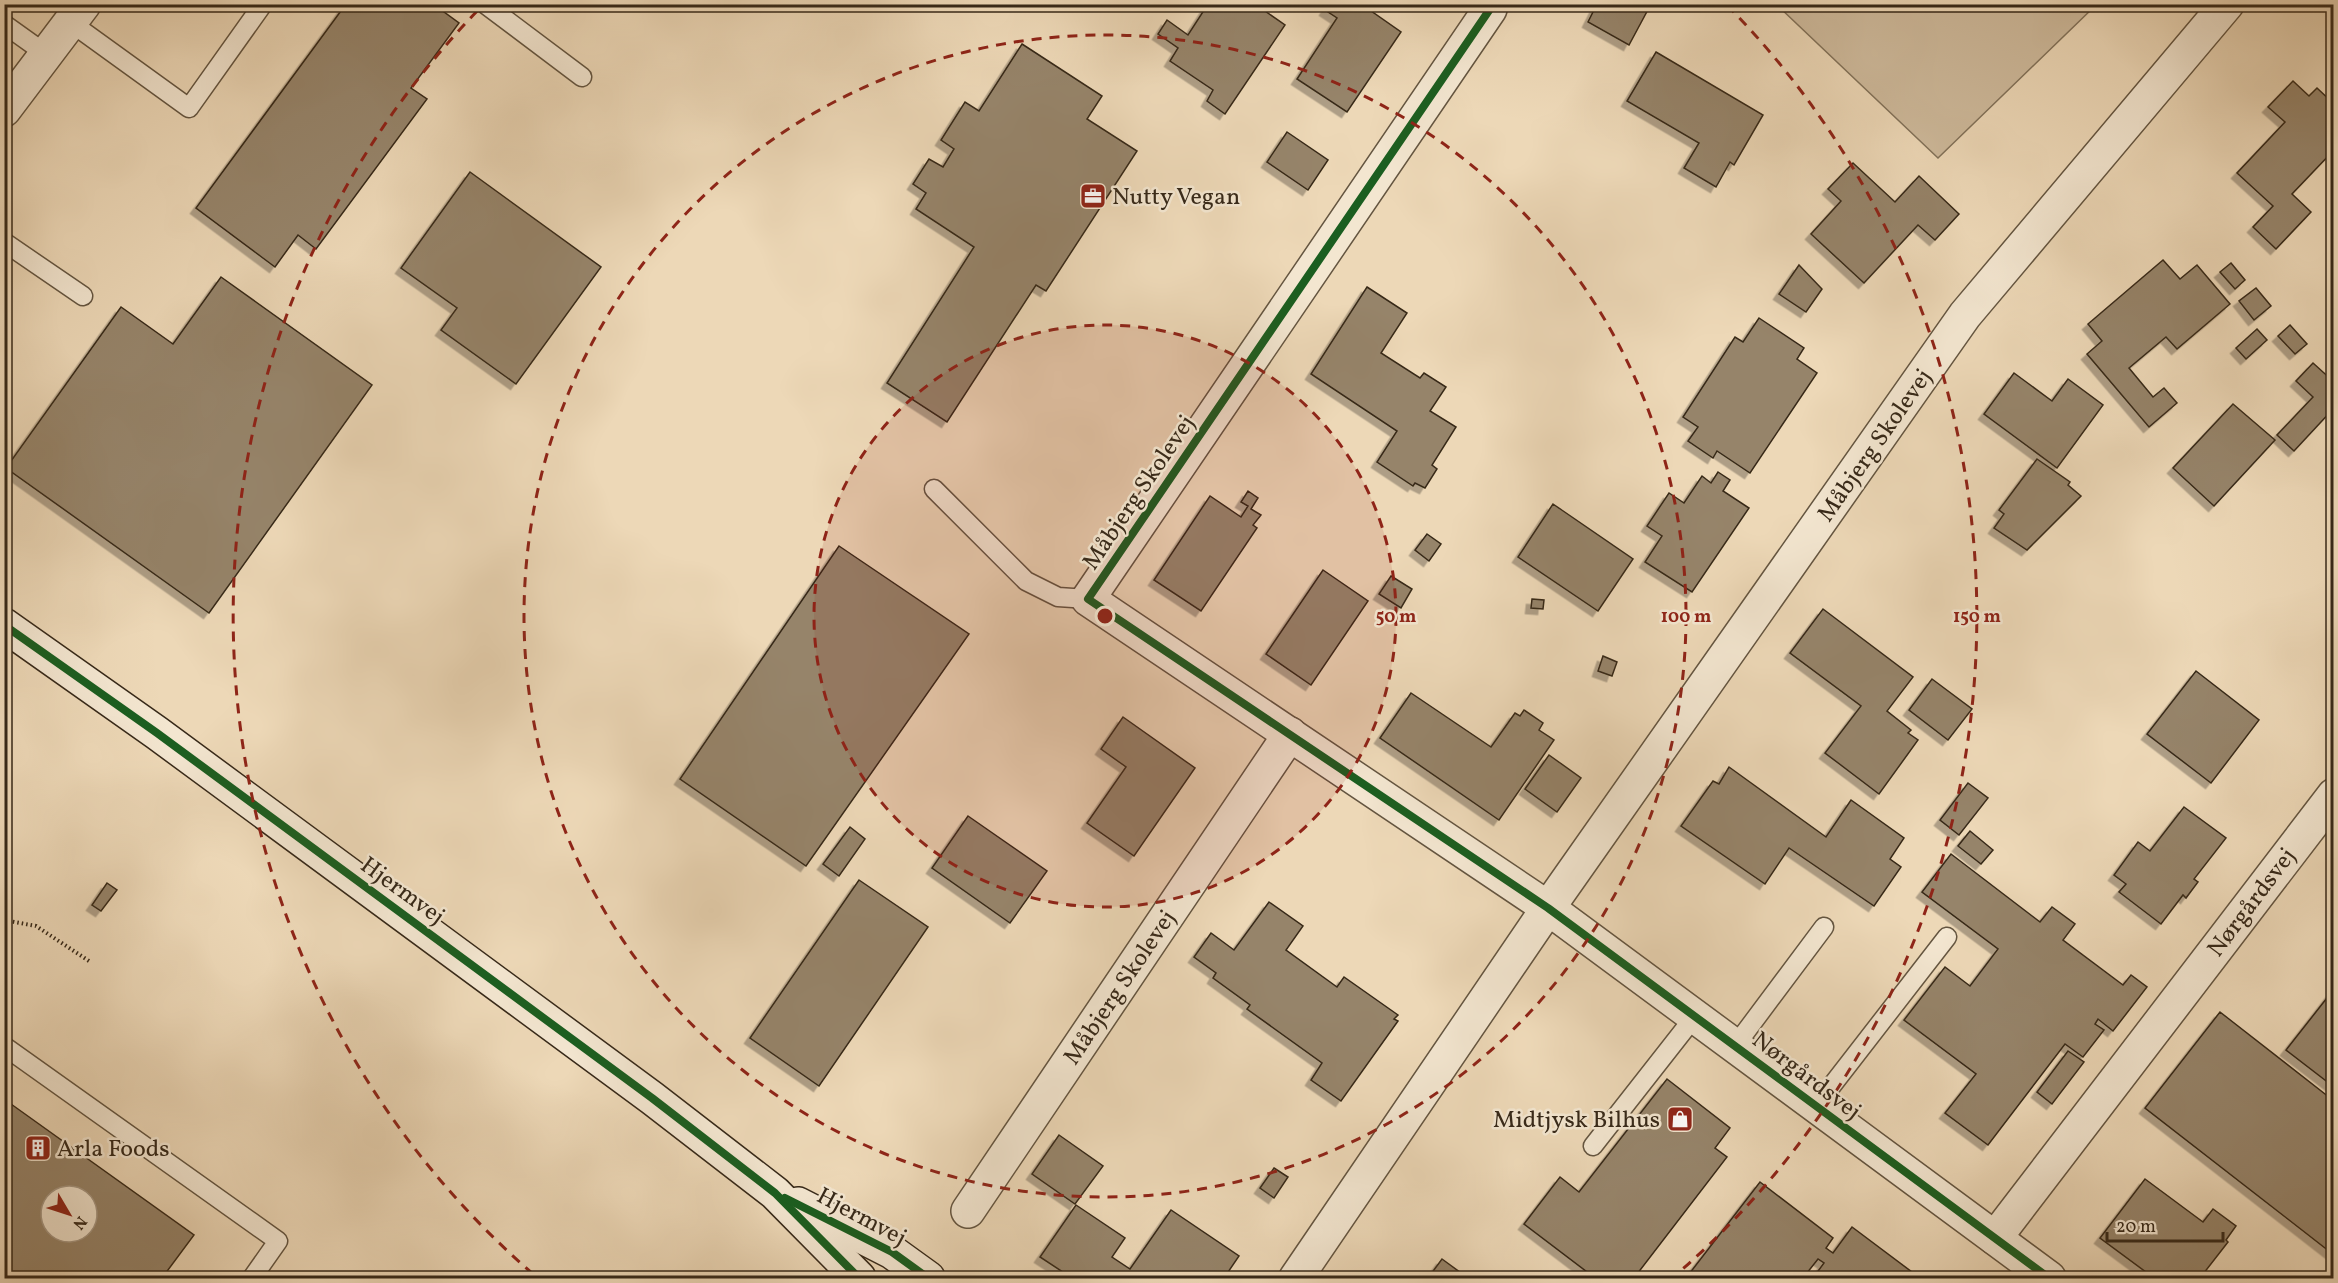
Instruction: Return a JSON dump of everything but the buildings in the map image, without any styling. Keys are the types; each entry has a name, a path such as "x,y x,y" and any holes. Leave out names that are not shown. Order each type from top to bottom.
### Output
{"street":[{"name":"Måbjerg Skolevej","path":"1296,1278 1548,908 1965,315 2227,4"},
{"name":"Måbjerg Skolevej","path":"1490,9 1088,599 1548,908"},
{"path":"4,110 77,13"},
{"name":"Hjermvej","path":"4,625 157,733 576,1041 774,1192 858,1278"},
{"name":"Måbjerg Skolevej","path":"968,1211 1290,734"},
{"name":"Nørgårdsvej","path":"1995,1238 2334,795"},
{"name":"Nørgårdsvej","path":"1548,908 1995,1238 2043,1277"},
{"name":"Hjermvej","path":"774,1192 892,1251 928,1278"}],"lane":[{"path":"77,13 189,108 263,4"},
{"path":"485,4 582,77"},
{"path":"4,24 46,54"},
{"path":"4,242 83,296"},
{"path":"934,489 1026,582 1058,597 1088,599"},
{"path":"1735,1046 1824,927"},
{"path":"1816,1106 1947,937"},
{"path":"1593,1146 1695,1016"},
{"path":"4,1046 278,1241 252,1278"}],"path":[{"path":"4,920 36,926 89,961"}],"shaded area":[{"path":"1777,5 2096,5 1938,158"}],"cycle path":[{"path":"1490,9 1088,599 1548,908 2049,1278"},
{"path":"4,625 157,733 652,1098 775,1193 859,1278"},
{"path":"785,1198 892,1252 928,1278"}],"place":[{"name":"Nutty Vegan","path":"1093,196"},
{"name":"Midtjysk Bilhus","path":"1680,1119"},
{"name":"Arla Foods","path":"38,1148"}]}
